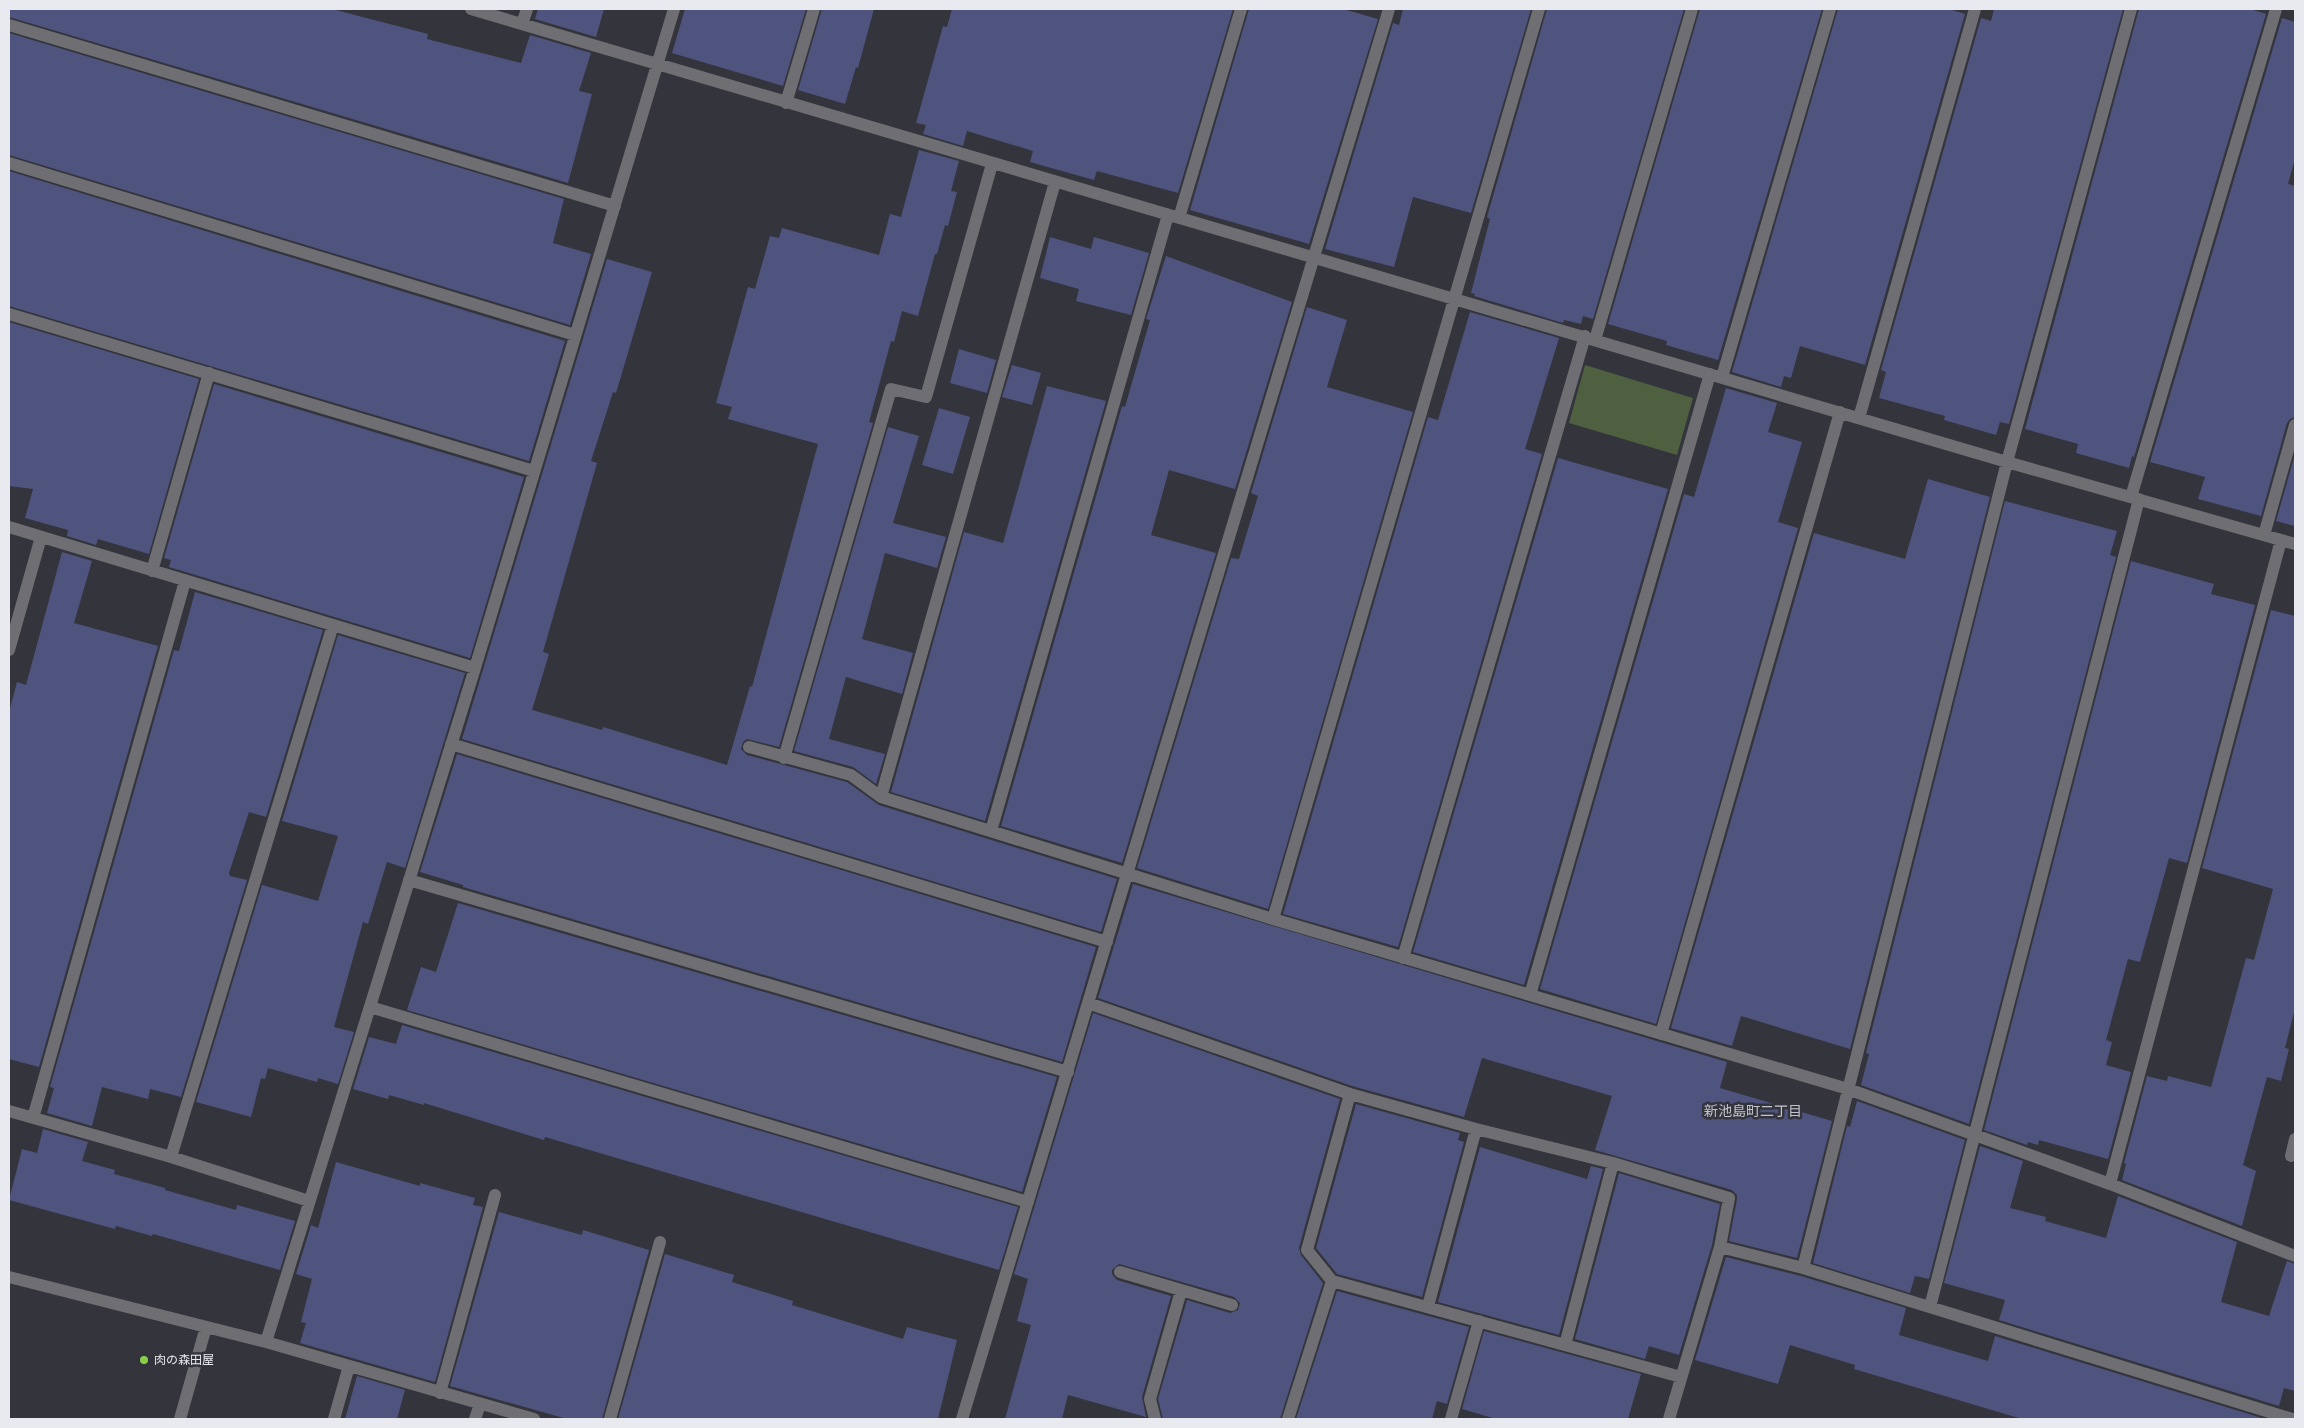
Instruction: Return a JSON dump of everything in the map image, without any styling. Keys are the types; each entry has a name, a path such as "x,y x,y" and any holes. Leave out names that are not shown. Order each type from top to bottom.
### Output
{"street":[{"path":"471,9 2007,462 2295,544"},
{"path":"522,24 527,9"},
{"path":"266,1342 475,668 674,9"},
{"path":"786,103 814,9"},
{"path":"991,831 1174,217 1241,9"},
{"path":"962,1419 1388,9"},
{"path":"1273,919 1539,9"},
{"path":"1403,958 1590,338 1692,9"},
{"path":"1530,995 1716,376 1830,9"},
{"path":"1859,418 1975,9"},
{"path":"1803,1268 2007,462 2131,9"},
{"path":"1930,1307 2135,498 2276,9"},
{"path":"9,26 615,206"},
{"path":"9,163 575,335"},
{"path":"784,758 891,388 926,397 992,164"},
{"path":"881,798 1055,182"},
{"path":"9,314 534,471"},
{"path":"152,571 208,374"},
{"path":"1660,1034 1840,412"},
{"path":"2264,535 2295,425"},
{"path":"9,527 475,668"},
{"path":"9,650 41,537"},
{"path":"2110,1184 2281,540"},
{"path":"33,1118 185,581"},
{"path":"171,1157 333,625"},
{"path":"451,744 1107,942"},
{"path":"749,747 851,776 881,798 1273,919 1848,1089 2110,1184 2295,1256"},
{"path":"409,880 1068,1072"},
{"path":"1088,1003 1350,1094 1476,1129 1613,1163 1729,1198 1720,1247 1669,1419"},
{"path":"370,1007 1028,1202"},
{"path":"1350,1094 1307,1250 1332,1281 1681,1377"},
{"path":"9,1111 171,1157 309,1201"},
{"path":"1428,1306 1476,1129"},
{"path":"2291,1156 2295,1139"},
{"path":"1565,1345 1613,1163"},
{"path":"440,1392 495,1195"},
{"path":"610,1419 660,1242"},
{"path":"1720,1247 1803,1268 2292,1419"},
{"path":"1120,1272 1181,1292 1232,1305"},
{"path":"9,1277 266,1342 534,1419"},
{"path":"1288,1419 1332,1281"},
{"path":"1155,1419 1150,1399 1181,1292"},
{"path":"1451,1419 1479,1321"},
{"path":"180,1419 206,1328"},
{"path":"334,1419 349,1366"},
{"path":"476,1419 480,1404"}],"green space":[{"path":"1585,365 1693,398 1677,455 1569,423"}],"building":[{"path":"9,9 332,9 428,34 427,39 521,63 530,35 591,53 579,91 592,94 568,183 9,17"},
{"path":"538,9 604,9 596,37 535,19"},
{"path":"685,9 806,9 783,86 672,53"},
{"path":"822,9 874,9 858,68 856,67 845,104 798,90"},
{"path":"952,9 1233,9 1178,193 1097,171 1094,180 1030,162 1033,151 967,131 963,146 923,134 926,125 916,123 943,26 947,27"},
{"path":"1249,9 1343,9 1378,19 1309,244 1190,210"},
{"path":"1403,9 1531,9 1471,213 1413,197 1394,267 1325,249 1393,23 1399,25"},
{"path":"1547,9 1684,9 1593,319 1583,316 1581,324 1564,320 1563,323 1474,296 1475,294 1471,293 1490,219 1487,217"},
{"path":"1700,9 1822,9 1718,360 1666,345 1667,341 1608,324"},
{"path":"1838,9 1949,9 1965,14 1865,365 1800,346 1791,378 1784,376 1781,387 1732,372"},
{"path":"1994,9 2123,9 2009,424 2000,422 1996,435 1944,420 1945,416 1879,398 1886,372 1881,370 1981,18 1991,21"},
{"path":"2139,9 2250,9 2266,14 2134,457 2132,456 2129,468 2076,453 2078,444 2025,429"},
{"path":"2282,18 2295,22 2295,158 2288,184 2295,186 2295,417 2287,423 2261,516 2198,499 2205,477 2150,462"},
{"path":"9,33 564,199 553,243 591,254 570,325 9,155"},
{"path":"919,150 959,161 951,191 957,192 948,226 945,225 937,254 935,254 918,316 902,311 894,342 891,341 869,422 873,423 779,747 747,739 743,742 741,749 747,755 847,782 879,805 1117,879 1101,932 462,739 607,259 652,272 616,393 613,392 591,461 597,463 543,652 549,654 532,710 602,730 603,727 727,765 750,686 752,687 818,444 728,419 732,407 716,403 748,287 755,289 770,236 779,238 782,228 879,255 890,214 901,217"},
{"path":"9,171 565,341 529,461 9,306"},
{"path":"1050,237 1091,249 1094,237 1149,253 1131,315 1076,301 1079,289 1040,278"},
{"path":"1166,256 1292,302 1235,489 1169,470 1151,535 1216,553 1122,863 1001,826 1122,406 1125,407 1150,320 1146,319"},
{"path":"1307,307 1347,320 1327,387 1413,412 1268,909 1137,868 1231,558 1239,559 1258,496 1251,493"},
{"path":"1470,312 1559,338 1525,449 1542,454 1398,947 1283,914 1428,417 1438,420"},
{"path":"9,322 199,379 149,554 98,539 96,545 67,536 68,530 25,518 33,489 9,486"},
{"path":"959,349 996,360 987,393 950,383"},
{"path":"1012,365 1041,373 1032,405 1002,397"},
{"path":"214,384 524,477 470,658 169,567 171,560 164,558"},
{"path":"1047,386 1106,401 985,821 891,792 964,532 1003,543"},
{"path":"1726,388 1777,403 1768,432 1802,442 1778,522 1798,528 1656,1024 1540,989 1684,494 1694,497"},
{"path":"939,408 970,417 953,474 922,465"},
{"path":"888,427 919,436 893,523 946,537 937,568 885,553 862,639 913,653 902,694 846,677 829,739 885,754 876,784 853,767 794,751"},
{"path":"2295,454 2295,526 2276,521"},
{"path":"1558,458 1668,489 1524,985 1413,952"},
{"path":"1928,479 1990,497 1850,1049 1741,1016 1732,1046 1671,1028 1814,533 1905,559"},
{"path":"2005,501 2117,531 2110,555 2116,557 1969,1124 1861,1085 1869,1054 1866,1053"},
{"path":"62,552 92,561 74,623 158,646 39,1067 9,1059 9,712 17,682 26,685"},
{"path":"2131,561 2214,584 2211,594 2255,605 2187,863 2169,858 2140,962 2128,959 2106,1040 2112,1042 2106,1065 2131,1072 2108,1159 2039,1140 2038,1145 2028,1142 2027,1145 1984,1130"},
{"path":"195,592 323,630 266,817 249,812 229,873 230,876 247,880 181,1097 150,1089 148,1099 102,1087 92,1126 47,1113 54,1088 50,1087 174,650 179,651"},
{"path":"2271,610 2295,616 2295,1008 2285,1048 2289,1049 2281,1081 2267,1077 2243,1165 2256,1171 2242,1226 2122,1180 2126,1164 2124,1163 2147,1076 2167,1081 2168,1076 2211,1087 2246,958 2254,960 2273,889 2202,868"},
{"path":"338,635 465,673 405,868 387,862 368,924 363,922 334,1027 354,1032 338,1084 318,1078 317,1082 268,1068 265,1079 261,1078 251,1117 196,1102 262,885 318,901 338,836 282,821"},
{"path":"457,754 1096,947 1062,1062 463,887 463,885 420,872"},
{"path":"1133,884 1727,1062 1720,1088 1832,1121 1797,1258 1729,1241 1737,1199 1737,1195 1732,1190 1595,1150 1612,1096 1482,1058 1464,1117 1352,1086 1098,998"},
{"path":"458,903 1057,1077 1022,1192 407,1010 421,967 436,972"},
{"path":"1093,1013 1340,1099 1299,1248 1301,1255 1323,1283 1280,1419 1163,1419 1158,1399 1187,1300 1230,1313 1238,1310 1240,1303 1234,1297 1119,1264 1112,1270 1112,1274 1117,1280 1171,1296 1142,1397 1146,1417 1068,1395 1062,1419 1005,1419 1031,1325 1017,1321 1028,1279 1014,1274"},
{"path":"402,1025 1018,1207 999,1270 545,1137 544,1140 424,1103 424,1105 389,1095 388,1099 353,1089 369,1037 396,1044"},
{"path":"1857,1101 1965,1140 1929,1279 1915,1276 1910,1293 1813,1263 1847,1126 1850,1127"},
{"path":"1356,1104 1460,1133 1458,1140 1464,1142 1422,1297 1337,1274 1316,1248"},
{"path":"43,1129 88,1142 82,1161 115,1170 114,1174 236,1210 237,1205 295,1221 280,1270 153,1234 152,1236 116,1226 115,1229 9,1200 22,1149 37,1153"},
{"path":"1980,1146 2023,1161 2010,1208 2046,1217 2045,1221 2106,1238 2118,1196 2237,1242 2221,1302 2269,1316 2287,1261 2295,1264 2295,1391 2284,1388 2279,1406 1999,1320 2005,1300 1944,1283"},
{"path":"1480,1147 1587,1179 1591,1166 1603,1169 1559,1335 1438,1302"},
{"path":"336,1162 420,1186 420,1183 475,1198 473,1205 483,1207 435,1382 300,1343 306,1323 301,1322 312,1279 296,1274 311,1225 318,1228"},
{"path":"1619,1173 1720,1204 1712,1245 1679,1355 1649,1346 1645,1359 1575,1339"},
{"path":"499,1212 582,1235 583,1230 649,1250 602,1419 567,1419 450,1386"},
{"path":"665,1254 734,1275 732,1282 793,1301 792,1305 903,1339 907,1327 957,1340 938,1419 618,1419"},
{"path":"1726,1257 1801,1276 1906,1308 1899,1335 1988,1361 1995,1336 2265,1419 2022,1419 1854,1369 1855,1365 1790,1345 1778,1384 1695,1360"},
{"path":"1337,1291 1469,1327 1447,1404 1437,1401 1432,1419 1296,1419"},
{"path":"1484,1331 1641,1374 1628,1419 1496,1419 1462,1409"},
{"path":"357,1376 405,1390 397,1419 345,1419"}],"place":[{"name":"肉の森田屋","path":"144,1360"}],"district":[{"name":"新池島町二丁目","path":"1753,1111"}]}
